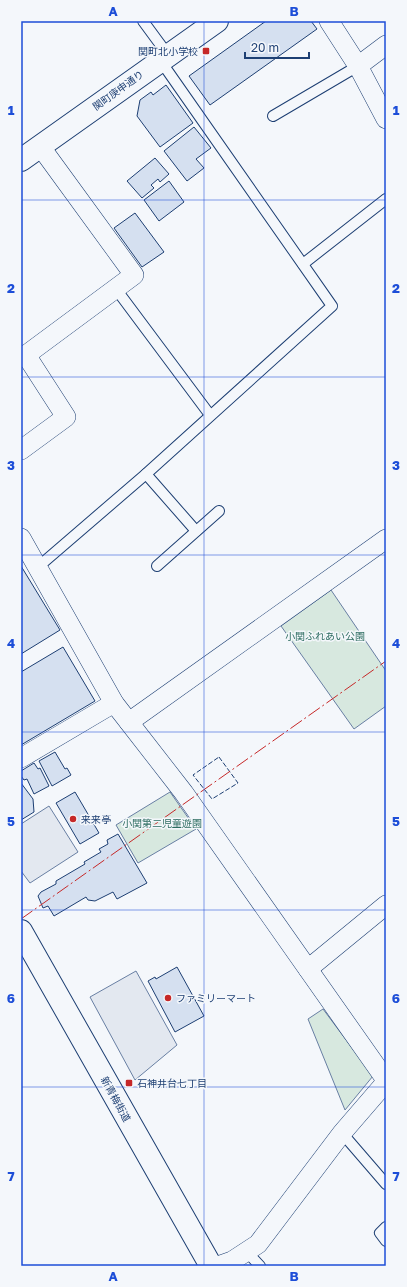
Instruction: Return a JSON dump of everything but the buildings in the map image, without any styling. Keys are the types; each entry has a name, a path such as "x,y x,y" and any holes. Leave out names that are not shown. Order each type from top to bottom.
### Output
{"main road":[{"name":"関町庚申通り","path":"21,160 217,21"},
{"name":"新青梅街道","path":"21,931 210,1266"}],"street":[{"path":"329,21 358,66 386,119"},
{"path":"358,66 386,44"},
{"path":"21,450 66,417 24,352 134,275 40,146"},
{"path":"21,538 114,703 184,793 386,1081 342,1133 258,1244 232,1261 218,1266"},
{"path":"129,722 386,539"},
{"path":"21,758 114,703"},
{"path":"308,969 386,905"}],"lane":[{"path":"38,567 146,474 332,306 164,58 143,21"},
{"path":"273,116 358,66"},
{"path":"303,264 386,199"},
{"path":"116,289 210,415"},
{"path":"146,474 196,531"},
{"path":"157,566 219,512"},
{"path":"342,1133 386,1184"},
{"path":"386,1227 380,1233 386,1241"},
{"path":"247,1252 260,1266"}],"green space":[{"name":"小関ふれあい公園","path":"331,590 386,671 386,706 354,729 281,626"},
{"name":"小関第二児童遊園","path":"170,792 196,829 138,863 116,825"},
{"path":"323,1009 373,1076 345,1110 308,1019"}],"shaded area":[{"path":"49,806 78,852 30,883 21,871 21,824"},
{"path":"136,971 177,1045 135,1080 90,997"}],"fence":[{"path":"219,757 238,783 212,799 193,775 219,757"}],"power":[{"path":"21,919 386,661"}],"place":[{"name":"関町北小学校","path":"206,51"},
{"name":"来来亭","path":"73,819"},
{"name":"ファミリーマート","path":"168,998"},
{"name":"石神井台七丁目","path":"129,1083"}]}
